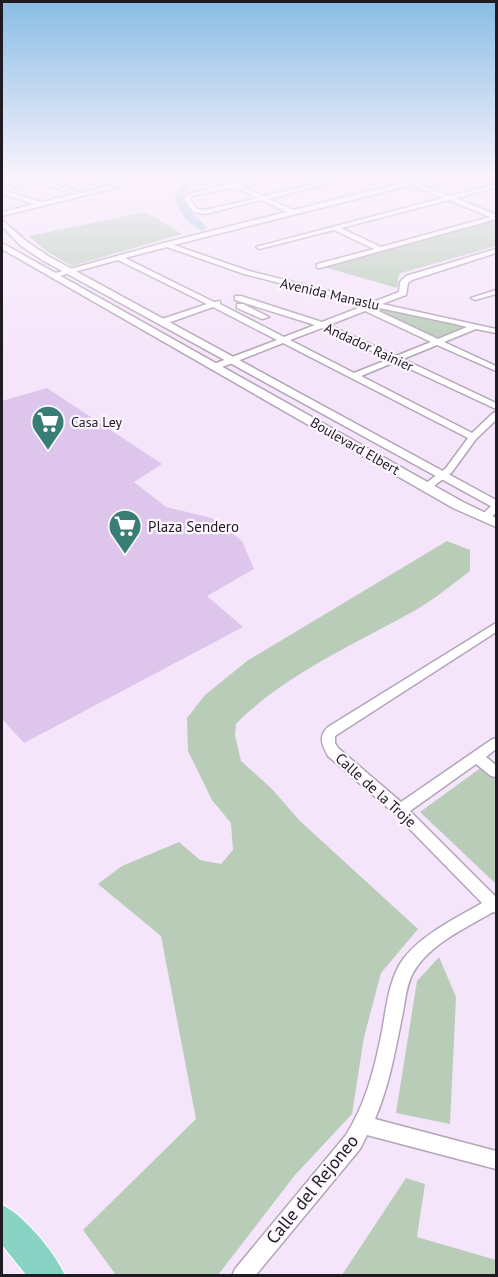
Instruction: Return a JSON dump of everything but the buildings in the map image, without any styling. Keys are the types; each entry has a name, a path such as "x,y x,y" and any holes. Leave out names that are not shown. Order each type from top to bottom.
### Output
{"main road":[{"path":"2,1221 49,1275"}],"street":[{"name":"Boulevard Elbert","path":"15,236 31,249 70,272 496,506"},
{"path":"55,276 195,236"},
{"path":"259,247 305,236"},
{"path":"351,236 380,249"},
{"path":"320,266 429,236"},
{"name":"Avenida Manaslu","path":"166,244 211,262 269,280 496,331"},
{"name":"Boulevard Elbert","path":"2,246 426,487 496,523"},
{"path":"214,367 402,293 404,282 409,278 496,251"},
{"path":"119,258 473,437"},
{"path":"475,298 496,292"},
{"name":"Andador Rainier","path":"238,298 323,325 496,406"},
{"path":"162,322 213,304 232,302 265,317"},
{"path":"365,308 496,369"},
{"path":"354,376 476,326"},
{"path":"426,487 449,470 473,437 496,415"},
{"path":"484,518 496,506"},
{"name":"Calle de la Troje","path":"495,905 400,810 333,752 328,743 328,735 496,627"},
{"path":"400,810 496,743"},
{"path":"477,758 496,772"},
{"path":"364,1125 381,1078 400,989 409,964 431,943 495,905"},
{"name":"Calle del Rejoneo","path":"242,1275 353,1142 364,1125 496,1160"}],"green space":[{"path":"29,236 177,236 72,266 46,251"},
{"path":"439,236 496,236 496,246 401,273 398,277 397,288 324,267"},
{"path":"387,308 472,328 442,340 378,311"},
{"path":"447,541 470,550 470,571 416,610 297,676 254,707 236,724 235,735 241,761 272,789 300,821 418,929 381,973 364,1037 352,1114 295,1175 218,1275 116,1275 83,1230 196,1119 161,936 98,884 122,866 179,842 200,860 221,864 233,850 231,823 212,800 188,751 187,718 205,695 247,661"},
{"path":"482,767 496,778 496,884 420,812"},
{"path":"439,957 456,997 450,1124 396,1113 417,981"},
{"path":"406,1178 425,1184 417,1237 496,1260 496,1275 342,1275"}],"place":[{"name":"Casa Ley","path":"48,451"},
{"name":"Plaza Sendero","path":"125,555"}]}
